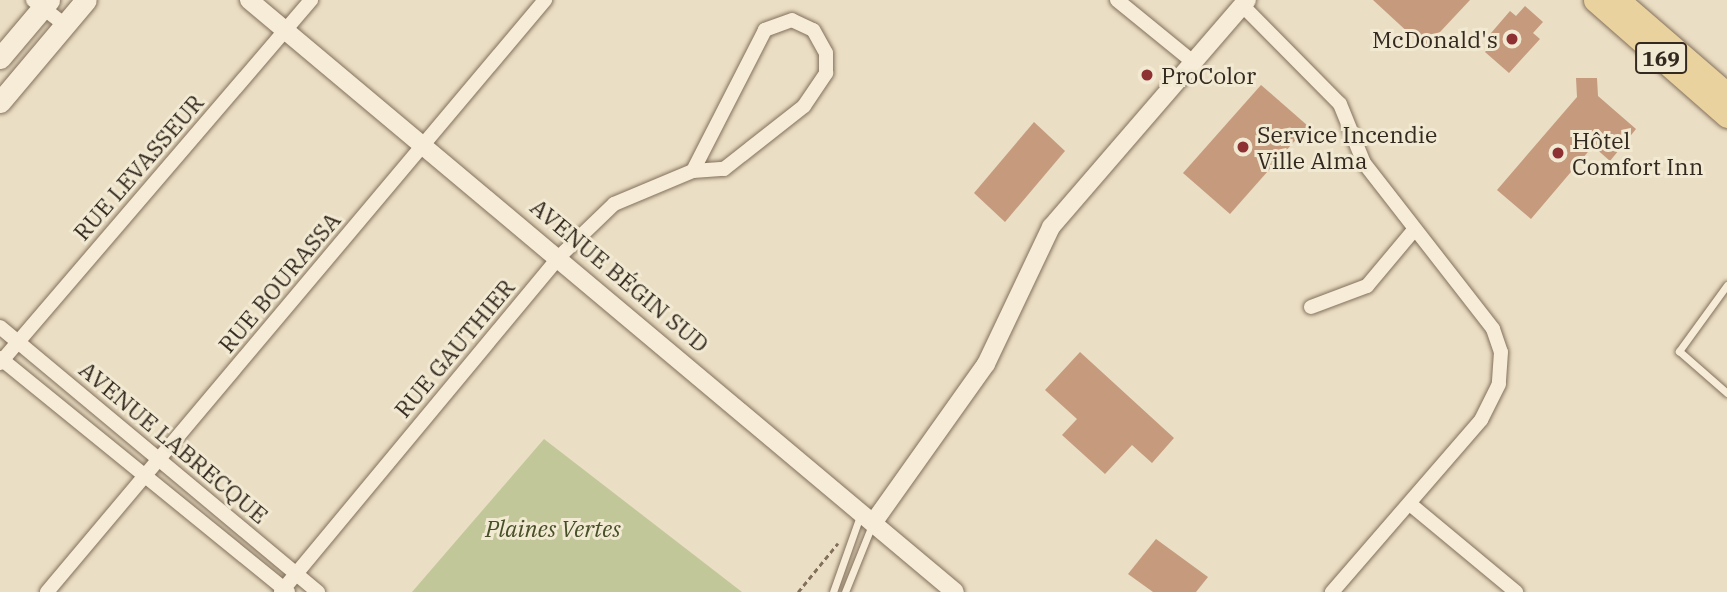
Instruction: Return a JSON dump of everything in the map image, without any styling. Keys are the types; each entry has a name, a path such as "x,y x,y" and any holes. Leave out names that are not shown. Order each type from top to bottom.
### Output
{"main road":[{"path":"0,102 86,0"},
{"name":"169","path":"1594,0 1727,116"},
{"name":"169","path":"1618,0 1727,94"},
{"path":"0,58 42,3"}],"street":[{"name":"AVENUE BÉGIN SUD","path":"249,0 560,256 955,592"},
{"name":"RUE LEVASSEUR","path":"1,360 311,0"},
{"name":"RUE BOURASSA","path":"47,592 545,0"},
{"path":"1117,0 1193,62"},
{"path":"42,3 65,25"},
{"path":"867,518 985,364 1051,227 1245,3 1340,104 1364,163 1493,329 1501,352 1499,384 1481,421 1332,592"},
{"name":"RUE GAUTHIER","path":"284,591 296,573 560,256 614,204 693,171 724,169 804,106 826,74 826,53 813,30 792,20 765,30 693,171"},
{"path":"1311,307 1367,286 1414,230"},
{"name":"AVENUE LABRECQUE","path":"0,327 318,592"},
{"name":"AVENUE LABRECQUE","path":"1,360 284,591"},
{"path":"1410,504 1516,592"}],"lane":[{"path":"1727,285 1679,351 1727,393"},
{"path":"833,592 867,518"},
{"path":"845,592 867,518"}],"path":[{"path":"798,592 867,518"}],"green space":[{"name":"Plaines Vertes","path":"544,439 742,592 412,592"}],"building":[{"path":"1373,0 1470,0 1425,48"},
{"name":"McDonald's","path":"1525,6 1543,22 1533,33 1540,39 1509,73 1485,52 1491,45 1485,40 1510,11 1516,16"},
{"name":"Hôtel Comfort Inn","path":"1576,78 1597,78 1598,96 1636,129 1610,161 1593,146 1531,219 1497,190 1577,97"},
{"path":"1261,85 1308,126 1230,214 1183,173"},
{"path":"1034,122 1065,151 1005,222 974,193"},
{"path":"1080,352 1174,438 1152,463 1132,445 1105,474 1062,435 1077,419 1045,390"},
{"path":"1156,539 1208,577 1196,592 1153,592 1128,574"}],"place":[{"name":"McDonald's","path":"1512,39"},
{"name":"ProColor","path":"1147,75"},
{"name":"Service Incendie Ville Alma","path":"1243,147"},
{"name":"Hôtel Comfort Inn","path":"1558,153"}]}
